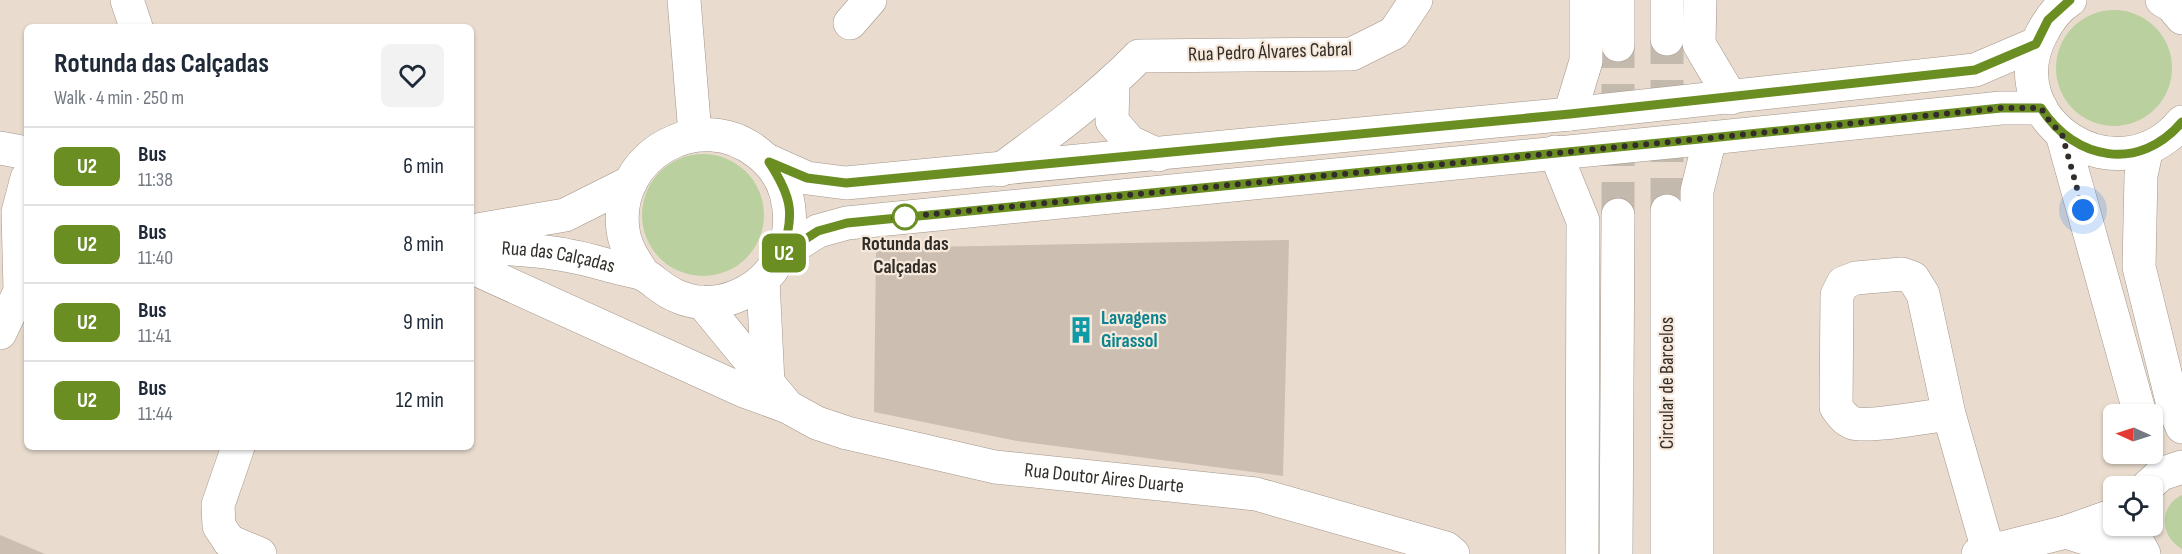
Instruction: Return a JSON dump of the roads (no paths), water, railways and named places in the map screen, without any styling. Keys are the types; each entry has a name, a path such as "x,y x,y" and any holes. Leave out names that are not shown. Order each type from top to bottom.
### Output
{"main road":[{"path":"127,0 135,24"},
{"path":"684,0 695,134"},
{"name":"Rua Pedro Álvares Cabral","path":"1000,170 1061,125 1113,82 1139,56 1352,54 1394,33 1416,0"},
{"path":"1570,114 1586,61 1586,0"},
{"path":"1618,0 1618,45"},
{"path":"1667,0 1667,39"},
{"path":"1700,0 1699,44 1731,98"},
{"path":"2070,0 2048,20 2036,44 2032,65 2034,87 2041,108 2050,122 2062,134 2082,147 2106,154 2132,153 2147,148 2173,133 2182,122"},
{"path":"769,162 807,178 846,183 1000,170 1731,98 1975,70 2036,44"},
{"path":"1113,82 1112,121 1130,142 1158,155"},
{"path":"782,254 818,231 847,223 2001,108 2041,108"},
{"path":"695,134 722,135 748,145 769,162 783,182 789,206 790,230 782,254 763,280 744,293 724,301 702,302 681,298 661,289 644,275 630,254 623,230 623,205 631,182 646,159 668,143 695,134"},
{"path":"2062,134 2137,404"},
{"path":"1697,554 1697,191 1710,138"},
{"path":"0,148 24,152"},
{"path":"2147,148 2140,175 2139,267 2173,405 2182,428"},
{"path":"1555,152 1583,221 1582,554"},
{"path":"0,179 22,218"},
{"name":"Rua das Calçadas","path":"474,230 565,215 631,182"},
{"path":"0,333 24,289 22,218 24,202"},
{"name":"Circular de Barcelos","path":"1667,211 1667,554"},
{"path":"1616,554 1618,215"},
{"name":"Rua das Calçadas","path":"474,246 568,255 644,275"},
{"path":"474,268 744,391 778,395 763,280"},
{"path":"1949,414 1902,421 1855,424 1844,418 1836,407 1837,295 1843,283 1856,278 1902,274 1913,278 1923,294 1949,414 1983,552 2066,532 2103,519"},
{"name":"Rua Doutor Aires Duarte","path":"702,302 778,395 817,423 847,433 995,467 1256,494 1446,548 1453,554"},
{"path":"237,450 218,505 221,547 260,554"},
{"path":"2159,476 2182,467"},
{"path":"2066,532 2123,550 2140,543"}],"tunnel":[{"path":"1667,39 1667,211"},
{"path":"1618,45 1618,215"}],"place":[{"name":"Rotunda das Calçadas","path":"905,217"},
{"name":"Lavagens Girassol","path":"1081,330"}]}
